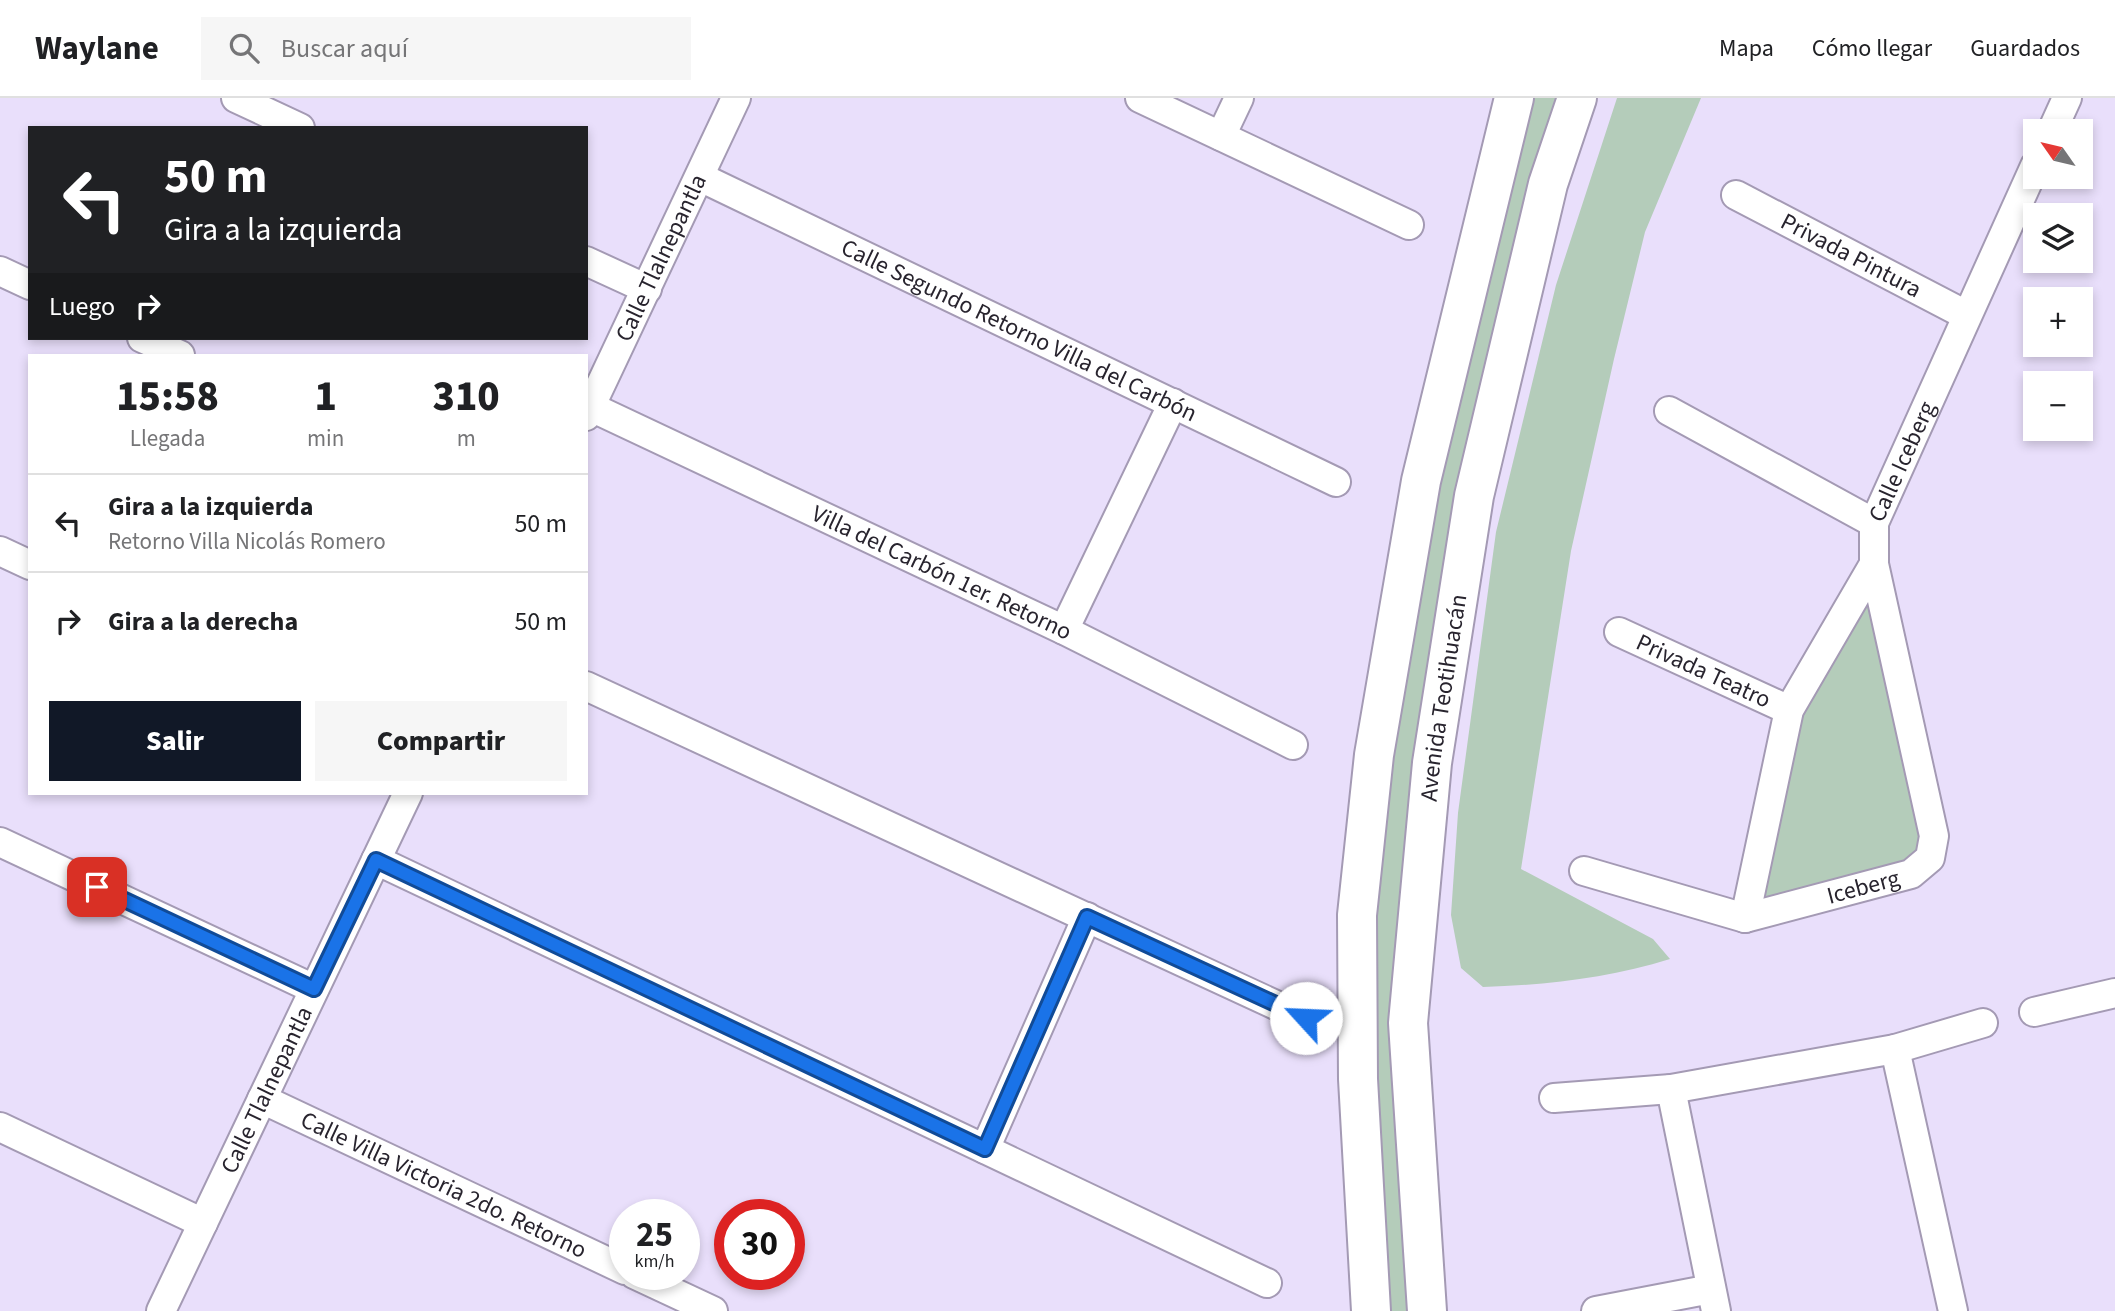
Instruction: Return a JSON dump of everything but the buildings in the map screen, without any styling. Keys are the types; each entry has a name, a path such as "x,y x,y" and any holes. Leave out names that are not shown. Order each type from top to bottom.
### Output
{"main road":[{"path":"1371,1311 1358,1079 1357,915 1374,755 1421,481 1514,98"},
{"name":"Avenida Teotihuacán","path":"1428,1306 1408,1023 1432,763 1474,496 1548,184 1577,98"}],"street":[{"path":"236,98 296,126"},
{"name":"Calle Tlalnepantla","path":"588,411 736,98"},
{"path":"1140,98 1409,225"},
{"path":"1221,136 1239,98"},
{"path":"2057,119 2067,98"},
{"name":"Calle Segundo Retorno Villa del Carbón","path":"700,177 1336,482"},
{"name":"Calle Iceberg","path":"1874,564 1874,523 2024,189"},
{"name":"Privada Pintura","path":"1736,195 1966,315"},
{"path":"588,262 647,289"},
{"path":"0,271 28,284"},
{"path":"146,340 178,354"},
{"path":"1063,630 1173,403"},
{"name":"Villa del Carbón 1er. Retorno","path":"588,411 1063,630 1293,745"},
{"path":"1669,411 1874,523"},
{"path":"0,551 28,564"},
{"path":"1584,872 1745,918 1789,710 1874,564"},
{"name":"Iceberg","path":"1745,918 1911,874 1930,858 1934,836 1874,564"},
{"name":"Privada Teatro","path":"1619,632 1789,710"},
{"path":"588,687 1306,1018"},
{"name":"Calle Tlalnepantla","path":"161,1311 407,795"},
{"path":"0,842 314,989"},
{"path":"376,860 1266,1283"},
{"path":"985,1149 1087,917"},
{"path":"2034,1012 2115,993"},
{"path":"1554,1098 1671,1088 1895,1049 1983,1023"},
{"path":"1895,1049 1953,1311"},
{"path":"1596,1311 1714,1300 1671,1088"},
{"name":"Calle Villa Victoria 2do. Retorno","path":"262,1099 609,1262"},
{"path":"0,1126 203,1223"},
{"path":"668,1290 713,1311"}],"green space":[{"path":"1524,98 1568,98 1408,926 1419,1311 1381,1311 1369,894 1419,542"},
{"path":"1617,98 1701,98 1645,232 1614,359 1571,551 1521,869 1653,939 1670,959 1578,979 1483,987 1461,968 1451,915 1458,813 1496,532 1556,285"},
{"path":"1868,598 1902,763 1934,836 1911,874 1761,898 1803,711"}],"route":[{"path":"97,887 314,989 376,860 985,1149 1087,917 1306,1018"}]}
